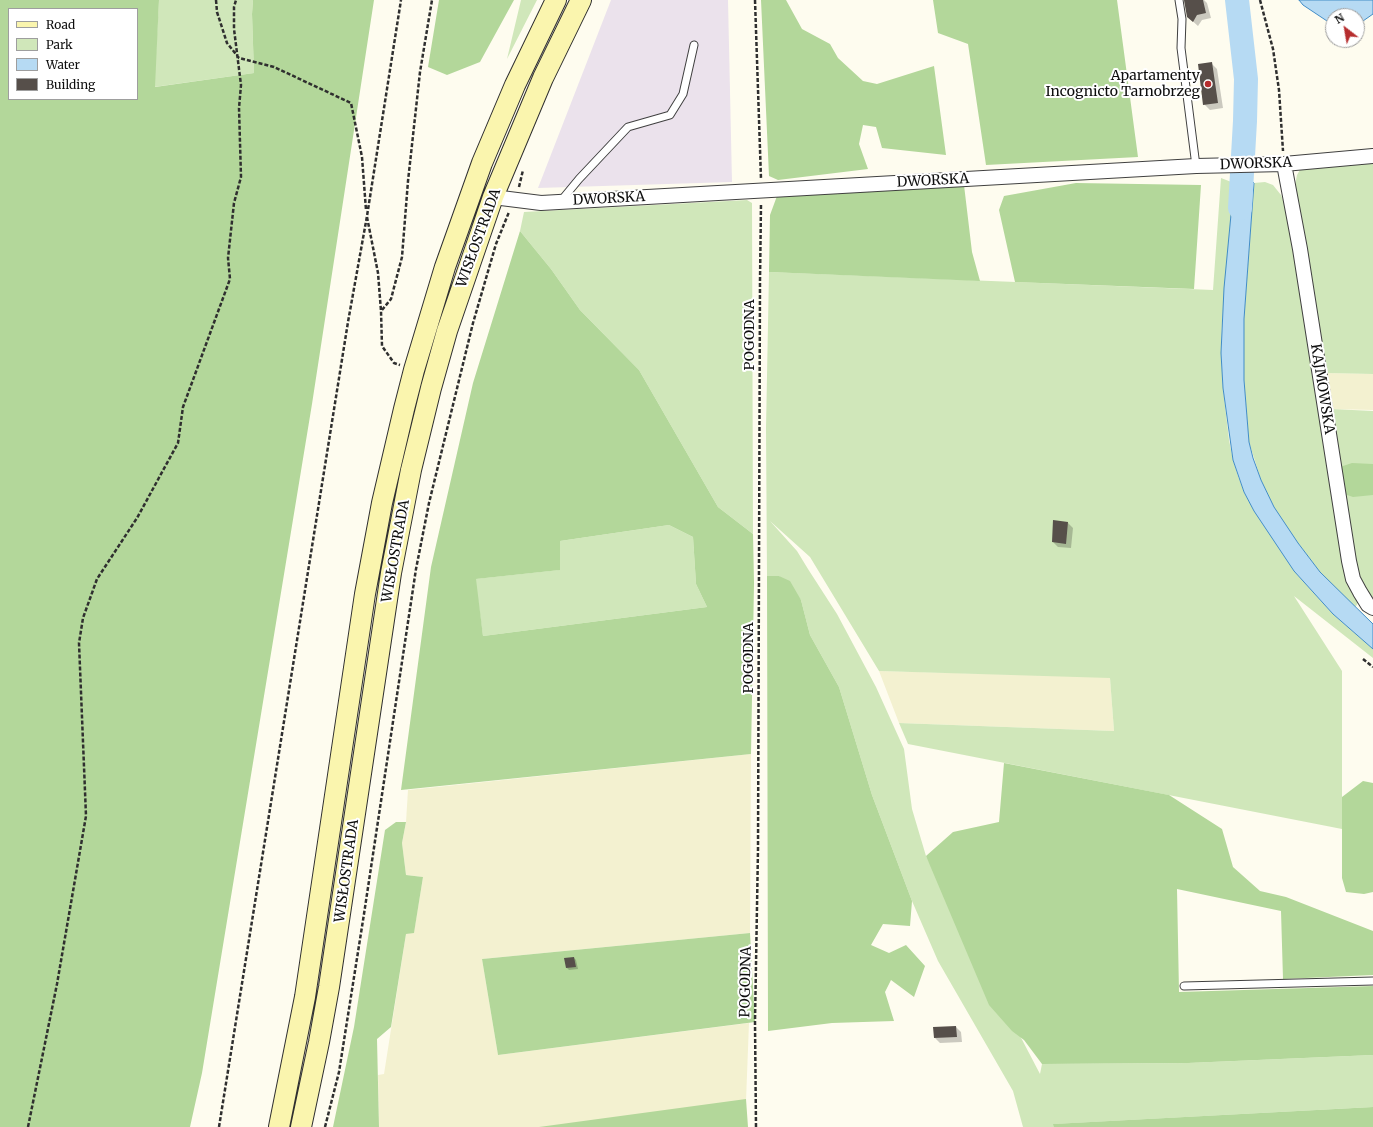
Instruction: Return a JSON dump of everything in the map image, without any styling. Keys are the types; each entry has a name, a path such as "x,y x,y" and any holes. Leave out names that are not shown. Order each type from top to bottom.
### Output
{"main road":[{"name":"WISŁOSTRADA","path":"279,1127 305,997 367,587 382,503 414,370 445,267 482,163 515,85 556,0"},
{"name":"WISŁOSTRADA","path":"301,1127 329,987 384,620 411,470 431,388 447,331 493,197 540,85 581,0"},
{"path":"472,191 493,197"}],"street":[{"name":"DWORSKA","path":"493,197 541,203 1233,164 1284,164 1373,156"},
{"name":"KAJMOWSKA","path":"1284,164 1301,257 1349,561 1356,586 1368,604 1373,608"}],"lane":[{"path":"1179,0 1182,19 1181,48 1196,166"},
{"path":"560,202 579,179 628,127 670,115 683,94 694,45"},
{"path":"1184,986 1373,981"}],"path":[{"path":"216,0 217,12 227,43 239,58 274,67 351,103 362,157 367,216 378,273 382,346 394,363 414,370"},
{"path":"28,1127 57,984 86,816 79,643 84,618 97,579 138,518 178,442 183,407 230,279 228,258 234,203 241,177 239,108 241,85 239,58 234,29 234,7 236,0"},
{"path":"219,1127 346,330 367,216 401,0"},
{"path":"381,311 391,299 402,257 408,181 420,72 432,0"},
{"name":"POGODNA","path":"755,0 761,190 758,849 755,1022 756,1127"},
{"path":"1260,0 1273,49 1280,105 1284,164"},
{"path":"324,1127 338,1072 364,914 414,577 427,511 475,316 496,244 520,186 523,170"},
{"path":"1363,659 1373,667"}],"shaded area":[{"path":"611,0 728,0 732,182 538,188"},
{"path":"1325,373 1373,374 1373,410 1332,409"},
{"path":"879,671 1110,677 1114,731 899,723"},
{"path":"751,754 750,933 482,959 498,1055 749,1023 746,1101 545,1127 379,1127 378,1075 384,1074 406,934 414,932 423,877 406,875 402,843 406,822 408,790"}],"green space":[{"path":"0,0 159,0 155,87 254,73 253,0 374,0 312,404 202,1073 190,1127 0,1127"},
{"path":"159,0 253,0 254,73 154,87"},
{"path":"439,0 514,0 480,62 447,75 428,67"},
{"path":"521,0 537,0 507,59"},
{"path":"761,0 786,0 802,29 830,44 838,58 863,81 877,84 934,66 946,155 882,148 876,127 863,125 859,144 868,169 778,180 769,176"},
{"path":"933,0 1117,0 1138,157 986,165 968,44 938,33"},
{"path":"1373,162 1373,374 1325,373 1295,185 1297,175 1301,168"},
{"path":"1221,178 1234,183 1222,322 1221,353 1223,388 1229,440 1238,476 1254,511 1294,571 1333,614 1373,649 1373,658 1294,596 1342,671 1342,829 908,744 899,723 1114,731 1110,678 879,671 810,557 770,521 797,551 837,614 876,687 904,749 912,809 926,856 1040,1074 1042,1064 1188,1063 1373,1055 1373,1107 1054,1124 1054,1127 1023,1127 1013,1091 938,961 912,901 872,795 839,687 810,635 801,600 779,576 767,576 766,428 769,272 1213,290"},
{"path":"1265,182 1273,185 1281,195 1286,208 1359,601 1355,608 1320,572 1298,543 1274,507 1261,480 1249,442 1244,380 1244,319 1254,183"},
{"path":"1076,183 1201,185 1194,289 1015,282 999,210 1004,196"},
{"path":"964,185 972,252 980,281 769,272 770,215 777,196"},
{"path":"747,200 752,203 753,534 718,507 639,370 580,310 551,269 520,231 524,212"},
{"path":"520,231 551,269 580,310 639,370 718,507 753,534 754,583 751,754 401,790 431,567 473,383","holes":["669,525 693,537 696,584 707,607 483,636 476,579 560,570 560,541"]},
{"path":"1332,409 1373,411 1373,597 1369,597 1361,583 1357,565"},
{"path":"1352,463 1373,464 1373,495 1353,497 1344,494 1340,467"},
{"path":"669,525 693,537 696,584 707,607 483,636 475,579 559,570 560,541"},
{"path":"767,576 779,576 790,581 801,600 810,635 839,687 872,795 912,901 910,926 883,924 871,945 889,953 906,945 925,966 914,997 891,980 885,992 894,1021 832,1023 768,1031"},
{"path":"1004,763 1169,795 1222,829 1233,867 1260,891 1286,897 1373,931 1373,975 1283,979 1281,911 1177,889 1179,992 1373,986 1373,1055 1188,1063 1042,1064 1024,1040 1012,1031 989,1005 926,856 953,832 999,822"},
{"path":"1363,781 1373,783 1373,892 1364,894 1346,892 1342,878 1342,797"},
{"path":"396,822 406,822 402,843 406,875 423,877 414,933 406,934 391,1027 377,1039 379,1127 333,1127 354,1027 385,830"},
{"path":"750,933 755,1022 498,1055 482,959"},
{"path":"746,1099 748,1127 539,1127"},
{"path":"1373,1107 1373,1127 1054,1127 1053,1124"}],"water":[{"path":"1299,0 1373,0 1373,14 1365,20 1365,8 1325,8 1325,20 1303,5"},
{"path":"1242,176 1247,176 1254,183 1244,319 1244,380 1249,442 1253,458 1261,480 1274,507 1298,543 1320,572 1373,624 1373,649 1333,614 1294,571 1254,511 1244,492 1233,460 1223,388 1221,353 1224,288 1234,183"}],"building":[{"path":"1184,0 1203,0 1206,13 1197,15 1193,22 1187,17"},
{"name":"Apartamenty Incognicto Tarnobrzeg","path":"1212,62 1218,103 1203,105 1198,64"},
{"path":"1053,520 1068,522 1066,544 1052,542"},
{"path":"574,957 576,967 566,968 564,958"},
{"path":"956,1026 957,1037 934,1038 933,1027"}],"waterway":[{"path":"1237,0 1246,79 1240,208"}],"place":[{"name":"Apartamenty Incognicto Tarnobrzeg","path":"1208,84"}]}
